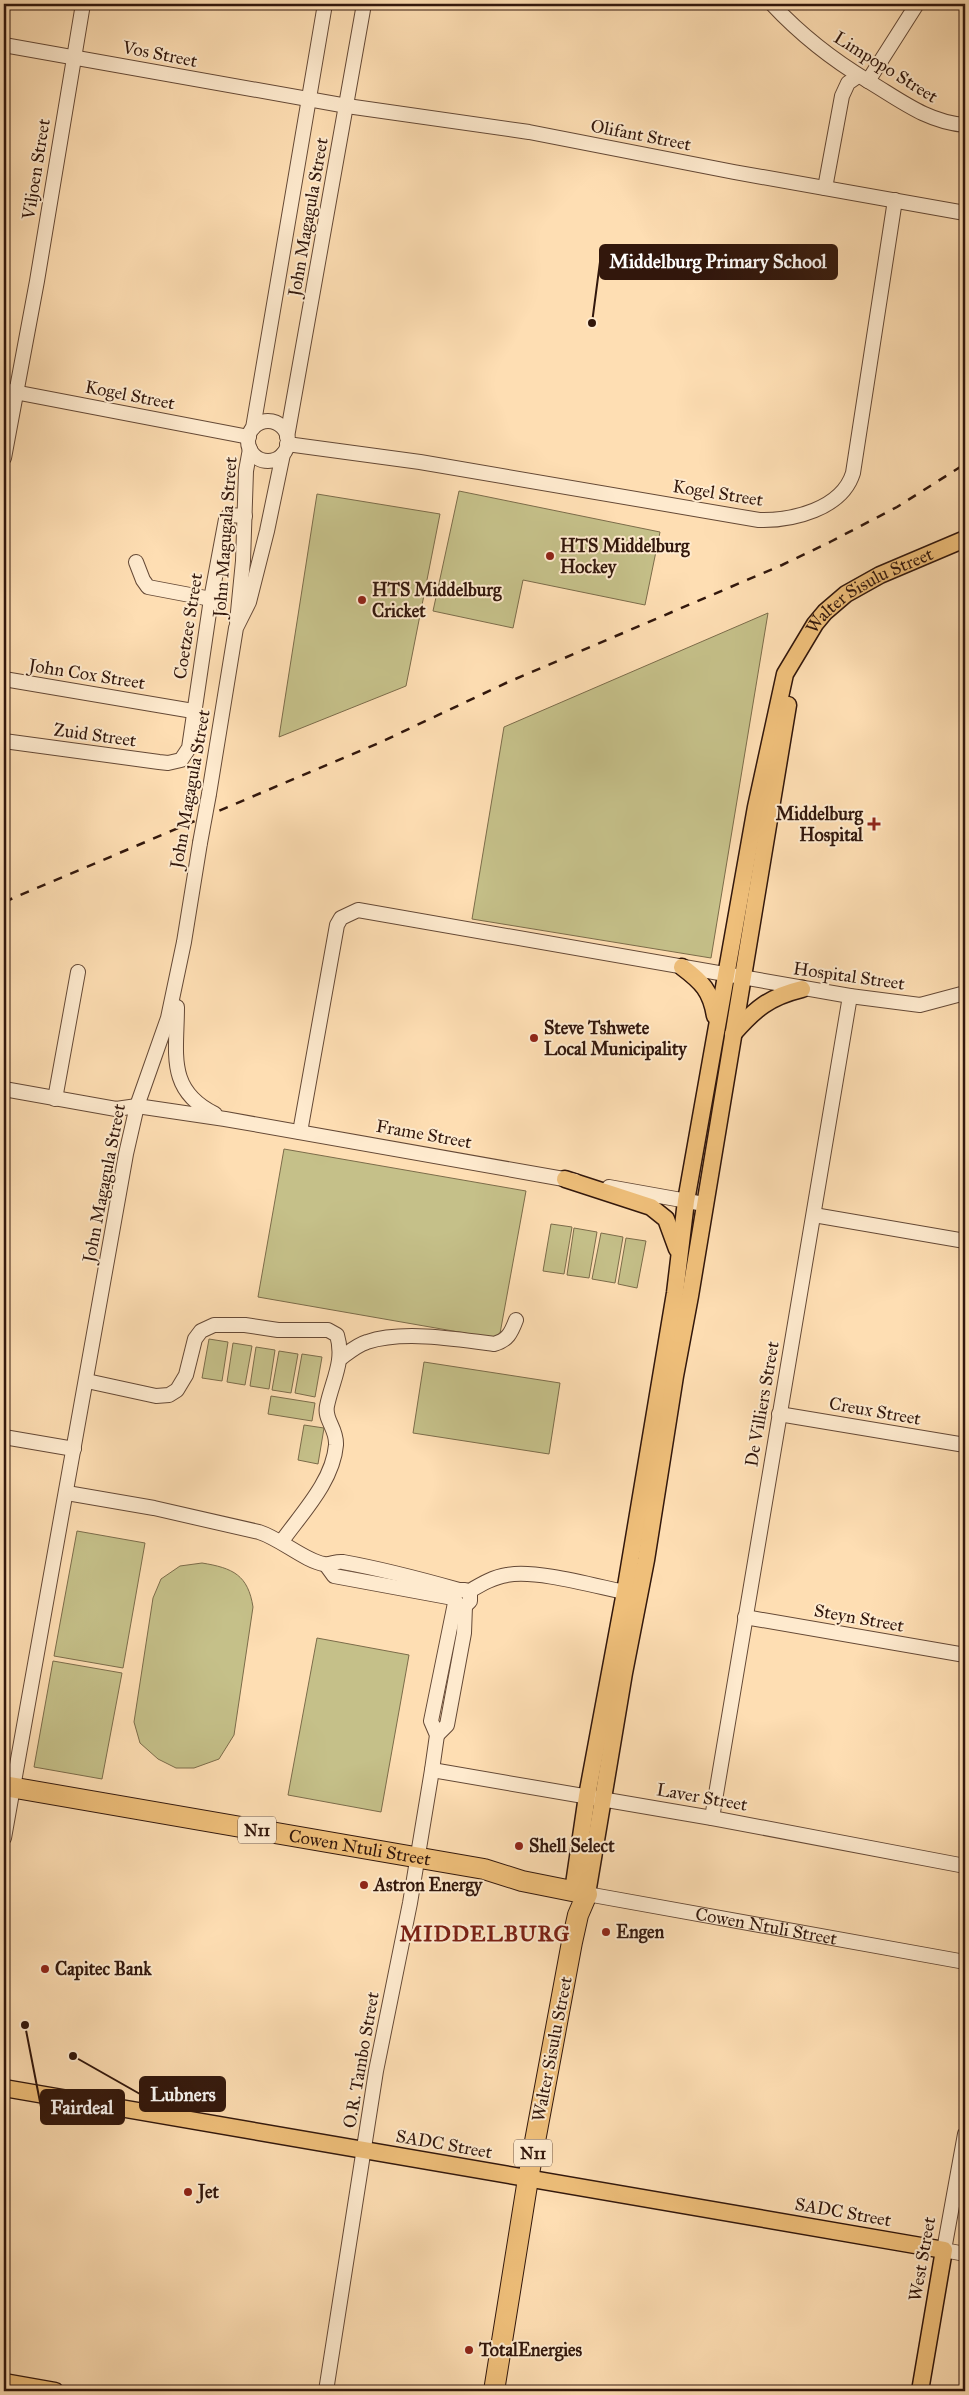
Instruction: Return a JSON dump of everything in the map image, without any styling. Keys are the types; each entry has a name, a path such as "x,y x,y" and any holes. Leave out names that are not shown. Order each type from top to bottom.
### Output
{"highway":[{"name":"Cowen Ntuli Street","path":"8,1792 417,1863 481,1878 509,1878 580,1893"},
{"name":"Walter Sisulu Street","path":"494,2391 528,2179 578,1915 580,1893"}],"main road":[{"name":"Walter Sisulu Street","path":"682,1295 679,1259 686,1201 756,807 784,674 793,663 815,624 825,612 846,594 880,575 965,539"},
{"path":"580,1893 682,1295 704,1204 793,676 793,663"},
{"path":"682,967 704,986 713,1000 717,1026"},
{"path":"733,1034 752,1013 771,999 802,989"},
{"path":"565,1179 651,1207 662,1214 670,1225 679,1259"},
{"name":"SADC Street","path":"4,2088 944,2250"},
{"name":"West Street","path":"920,2391 944,2250"},
{"path":"4,2382 54,2391"}],"street":[{"name":"Viljoen Street","path":"4,458 10,391 37,281 82,4"},
{"name":"John Magagula Street","path":"251,438 325,4"},
{"name":"John Magagula Street","path":"4,1838 8,1792 67,1493 126,1154 137,1106 168,1018 177,982 236,628 249,602 286,445 364,4"},
{"name":"Limpopo Street","path":"772,4 833,60 918,113 946,123 965,126"},
{"path":"825,188 839,106 848,84 863,78 917,4"},
{"name":"Vos Street","path":"4,45 309,99"},
{"name":"Olifant Street","path":"309,99 529,132 965,213"},
{"name":"Kogel Street","path":"286,445 420,462 752,519 784,519 812,510 842,492 850,481 895,200"},
{"name":"Kogel Street","path":"10,391 251,438"},
{"path":"251,438 259,423 273,422 285,430 286,445"},
{"name":"John Magugala Street","path":"251,438 261,460 269,461 286,445"},
{"name":"John Magugala Street","path":"236,628 243,561 246,471 251,438"},
{"name":"Coetzee Street","path":"181,760 189,748 211,599 226,519 229,515 234,514 245,516"},
{"path":"136,562 148,587 211,599"},
{"name":"John Cox Street","path":"4,679 193,711"},
{"name":"Zuid Street","path":"4,741 168,763 181,760"},
{"name":"Hospital Street","path":"300,1132 337,925 346,914 358,910 850,996 920,1005 965,994"},
{"path":"55,1099 78,972"},
{"path":"177,982 176,1060 181,1084 192,1100 225,1119"},
{"name":"De Villiers Street","path":"712,1818 850,996"},
{"name":"Frame Street","path":"4,1089 116,1109 137,1106 225,1119 704,1204"},
{"path":"814,1214 965,1241"},
{"path":"341,1358 368,1342 385,1338 429,1336 494,1344 504,1341 511,1334 516,1320"},
{"path":"87,1381 156,1396 169,1395 177,1390 186,1375 195,1339 201,1331 214,1325 245,1325 278,1330 328,1330 337,1335 341,1358 327,1408 328,1419 336,1435 328,1474 282,1541"},
{"name":"Creux Street","path":"779,1414 965,1445"},
{"path":"4,1437 74,1449"},
{"path":"67,1493 154,1508 259,1532 282,1541 295,1551 326,1565 334,1576 460,1598 495,1578 509,1574 533,1575 632,1594"},
{"name":"O.R. Tambo Street","path":"326,2391 378,2064 417,1863 432,1770 437,1736 432,1720 443,1658 460,1598"},
{"name":"O.R. Tambo Street","path":"437,1736 447,1725 464,1633 460,1598"},
{"name":"Steyn Street","path":"746,1617 965,1655"},
{"path":"443,1658 458,1661"},
{"name":"Laver Street","path":"432,1770 712,1818 965,1866"},
{"name":"Cowen Ntuli Street","path":"580,1893 965,1962"},
{"name":"West Street","path":"944,2250 965,2134"},
{"name":"SADC Street","path":"944,2250 965,2254"}],"shaded area":[{"name":"HTS Middelburg Hockey","path":"459,491 660,532 645,605 523,580 513,628 433,611"},
{"name":"HTS Middelburg Cricket","path":"317,494 440,514 406,686 279,737"},
{"path":"768,613 711,958 472,919 504,727"},
{"path":"284,1149 526,1191 499,1339 258,1297"},
{"path":"551,1224 572,1227 564,1274 543,1271"},
{"path":"574,1228 597,1232 589,1278 567,1275"},
{"path":"601,1233 623,1237 615,1283 592,1279"},
{"path":"626,1238 646,1241 637,1288 618,1284"},
{"path":"209,1339 228,1342 222,1381 202,1378"},
{"path":"233,1343 252,1346 245,1385 227,1382"},
{"path":"256,1347 275,1350 269,1389 250,1386"},
{"path":"279,1351 298,1354 291,1393 272,1390"},
{"path":"302,1354 322,1357 315,1397 295,1393"},
{"path":"424,1362 560,1383 549,1454 413,1433"},
{"path":"271,1396 315,1403 312,1421 268,1414"},
{"path":"304,1425 324,1428 318,1464 298,1460"},
{"path":"77,1531 145,1543 123,1668 54,1656"},
{"path":"202,1563 222,1567 243,1580 251,1596 253,1607 234,1735 219,1759 194,1768 176,1768 158,1759 140,1743 134,1722 153,1598 161,1579 180,1566"},
{"path":"317,1638 409,1655 381,1812 288,1795"},
{"path":"53,1661 122,1673 102,1779 34,1767"}],"railway":[{"path":"4,902 381,742 506,683 782,565 897,507 965,464"}],"place":[{"name":"Middelburg Primary School","path":"592,323"},
{"name":"HTS Middelburg Hockey","path":"550,556"},
{"name":"HTS Middelburg Cricket","path":"362,600"},
{"name":"Middelburg Hospital","path":"874,824"},
{"name":"Steve Tshwete Local Municipality","path":"534,1038"},
{"name":"Shell Select","path":"519,1846"},
{"name":"Astron Energy","path":"364,1885"},
{"name":"Engen","path":"606,1932"},
{"name":"Capitec Bank","path":"45,1969"},
{"name":"Fairdeal","path":"25,2025"},
{"name":"Lubners","path":"73,2056"},
{"name":"Jet","path":"188,2192"},
{"name":"TotalEnergies","path":"469,2350"}],"district":[{"name":"MIDDELBURG","path":"485,1933"}]}
